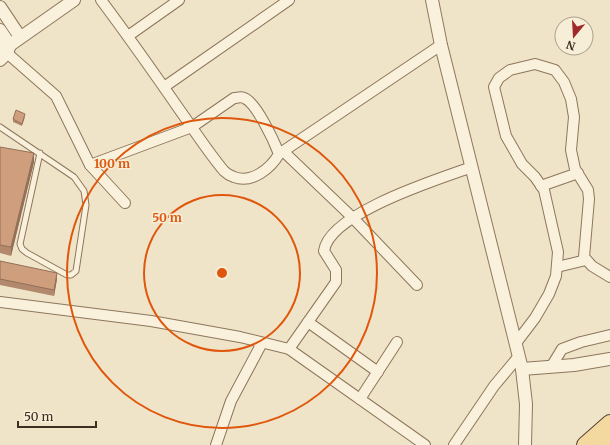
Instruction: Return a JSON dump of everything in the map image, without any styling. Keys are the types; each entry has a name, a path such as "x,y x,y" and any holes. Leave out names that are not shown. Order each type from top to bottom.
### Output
{"main road":[{"path":"585,445 610,423"},
{"path":"605,445 610,441"}],"street":[{"path":"4,51 20,37 74,0"},
{"path":"101,0 225,172 235,177 247,177 266,171 281,152 441,44"},
{"path":"128,36 179,0"},
{"path":"164,87 289,0"},
{"path":"432,0 441,44 522,368 526,404 525,445"},
{"path":"0,7 20,37"},
{"path":"0,30 4,51 56,96 90,165 125,203"},
{"path":"516,343 535,318 550,294 556,276 558,252 544,190 535,177 522,164 506,136 494,87 499,78 510,70 535,64 547,66 555,70 564,82 571,99 574,117 571,150 575,169 588,190 589,199 584,254 586,260 610,277"},
{"path":"90,165 192,127 234,98 244,98 255,110 272,135 281,152 353,218 417,285"},
{"path":"289,349 336,282 336,270 324,251 329,238 362,211 385,200 472,167"},
{"path":"541,186 578,173"},
{"path":"557,267 586,260"},
{"path":"0,302 151,321 240,337 289,349 425,445"},
{"path":"308,322 378,372"},
{"path":"551,367 562,349 581,342 610,335"},
{"path":"360,399 398,342"},
{"path":"216,445 230,401 262,343"},
{"path":"454,445 494,386 519,356"},
{"path":"522,368 574,365 610,359"}],"lane":[{"path":"0,127 40,154 74,177 84,191 86,205 76,272 71,275 67,275 27,253 22,249 20,244 40,154"}],"building":[{"path":"16,110 25,114 22,124 13,119"},
{"path":"0,147 34,153 11,247 0,245"},
{"path":"0,261 57,273 54,290 0,279"}]}
